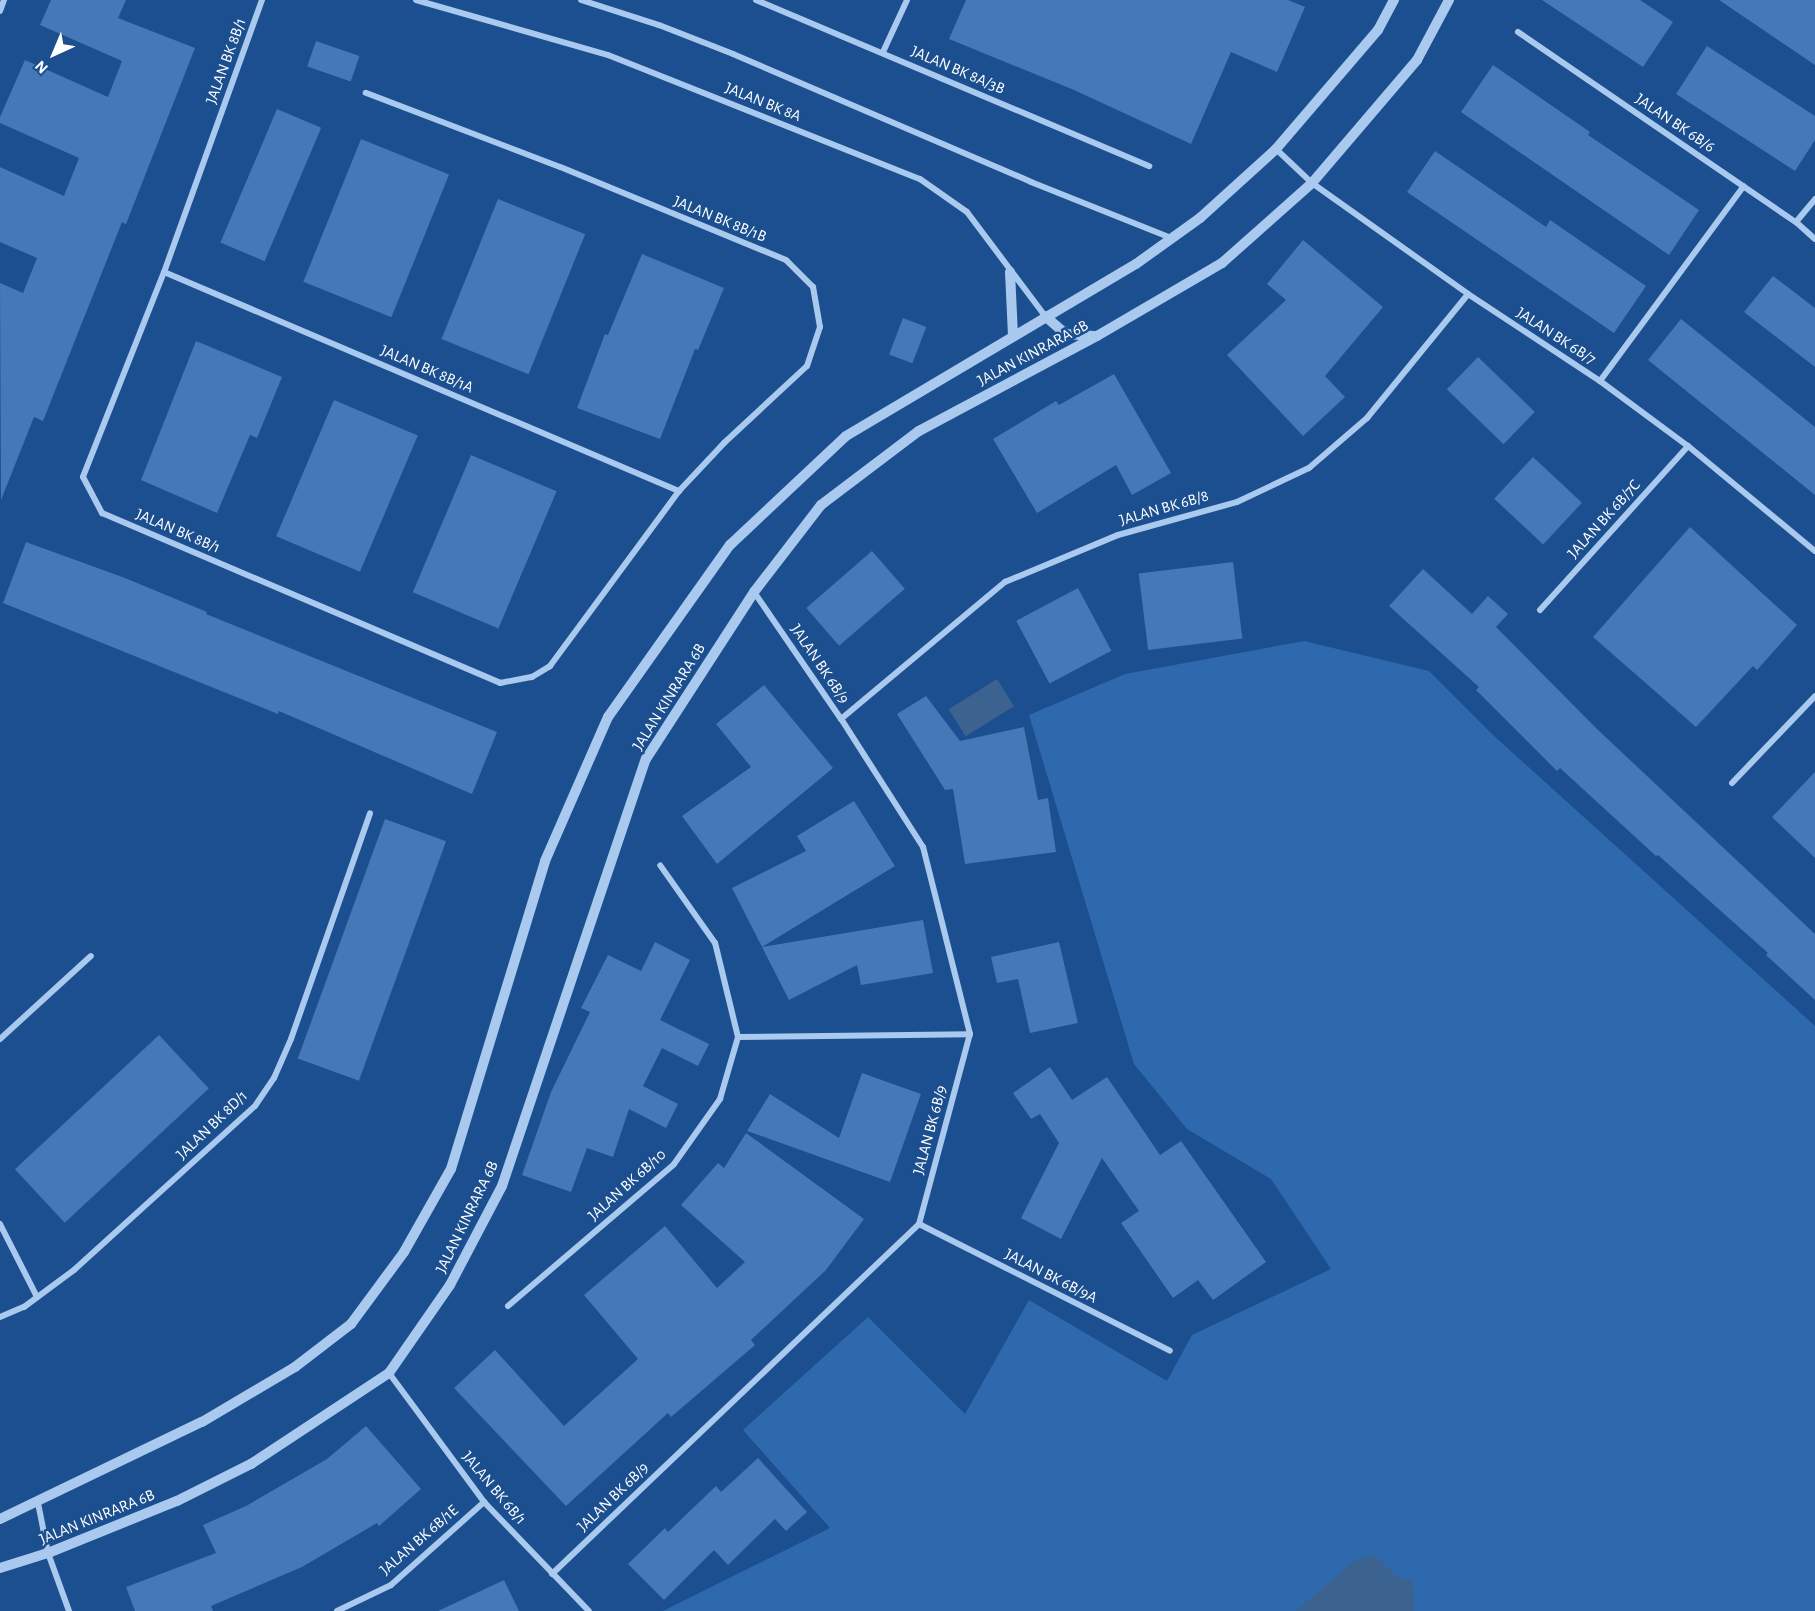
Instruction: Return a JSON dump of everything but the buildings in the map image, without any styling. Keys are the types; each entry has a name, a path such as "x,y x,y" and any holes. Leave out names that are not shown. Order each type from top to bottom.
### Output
{"street":[{"path":"0,11 4,0"},
{"path":"262,0 267,0"},
{"name":"JALAN BK 8B/1","path":"262,0 164,273 83,477 102,513 500,683 531,677 550,666 679,491"},
{"name":"JALAN BK 8A","path":"416,0 608,55 920,179 967,212 1045,316"},
{"name":"JALAN BK 8A","path":"581,0 659,25 733,54 988,164 1172,238"},
{"name":"JALAN BK 8A/3B","path":"756,0 884,52 1149,166"},
{"path":"884,52 907,0"},
{"name":"JALAN KINRARA 6B","path":"0,1520 202,1422 295,1367 351,1324 404,1252 452,1169 545,861 608,717 729,545 846,436 1136,264 1200,218 1276,149 1378,30 1394,0"},
{"name":"JALAN KINRARA 6B","path":"0,1568 48,1553 177,1501 251,1464 388,1373 450,1285 502,1186 646,759 754,592 821,506 919,431 1097,336 1222,263 1312,183 1417,60 1449,0"},
{"name":"JALAN BK 6B/6","path":"1518,32 1796,222 1815,239"},
{"name":"JALAN BK 8B/1B","path":"366,93 560,167 786,260 813,287 819,327 807,366 724,443 679,491"},
{"name":"JALAN BK 6B/7","path":"1276,149 1312,183 1468,294 1600,381 1688,446 1815,551"},
{"path":"1600,381 1744,186"},
{"path":"1796,222 1815,199"},
{"path":"1011,272 1013,335"},
{"name":"JALAN BK 8B/1A","path":"164,273 679,491"},
{"name":"JALAN BK 6B/8","path":"841,719 1005,582 1118,535 1237,502 1309,468 1367,418 1468,294"},
{"path":"1045,316 1066,334 1097,336"},
{"name":"JALAN BK 6B/7C","path":"1540,610 1688,446"},
{"name":"JALAN BK 6B/9","path":"552,1574 919,1224 970,1034 923,847 841,719 754,592"},
{"path":"1732,783 1815,696"},
{"name":"JALAN BK 8D/1","path":"0,1317 24,1307 74,1270 255,1106 274,1078 291,1039 370,813"},
{"name":"JALAN BK 6B/10","path":"508,1306 674,1164 720,1099 738,1037 715,943 660,865"},
{"path":"0,1039 91,956"},
{"path":"738,1037 970,1034"},
{"path":"0,1224 38,1297"},
{"name":"JALAN BK 6B/9A","path":"919,1224 1170,1351"},
{"name":"JALAN BK 6B/1","path":"388,1373 484,1502 589,1611"},
{"name":"JALAN BK 6B/1E","path":"337,1611 391,1584 484,1502"},
{"path":"38,1503 48,1553 69,1611"}],"shaded area":[{"path":"1304,641 1429,671 1493,735 1815,1026 1815,1611 663,1611 830,1528 743,1430 868,1317 965,1414 1029,1300 1167,1381 1192,1335 1331,1269 1271,1179 1187,1129 1134,1064 1029,715 1125,674"},
{"path":"997,679 1014,706 966,736 949,709"},
{"path":"1375,1555 1396,1576 1413,1582 1414,1611 1296,1611 1354,1561"}]}
